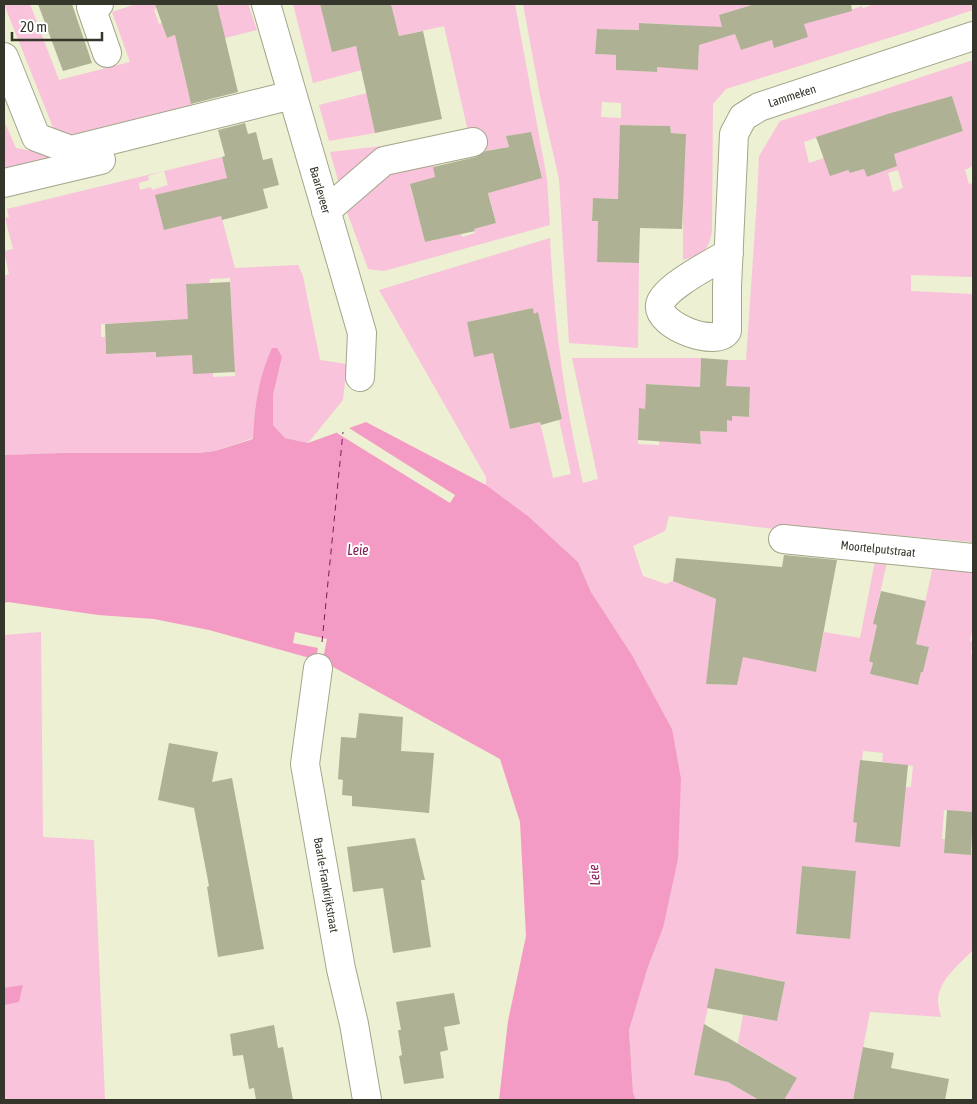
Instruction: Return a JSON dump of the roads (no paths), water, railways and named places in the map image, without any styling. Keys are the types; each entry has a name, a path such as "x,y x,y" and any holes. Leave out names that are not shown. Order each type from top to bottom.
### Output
{"street":[{"path":"100,4 91,7 107,53"},
{"name":"Baarleveer","path":"266,4 362,333 360,377"},
{"name":"Lammeken","path":"729,252 734,134 743,117 759,107 973,36"},
{"path":"4,57 36,137 71,150 295,105"},
{"path":"4,182 295,105"},
{"path":"326,212 384,161 474,142"},
{"name":"Moortelputstraat","path":"783,540 973,558"},
{"name":"Baarle-Frankrijkstraat","path":"318,668 305,764 341,969 354,1024 367,1100"}],"water":[{"name":"Leie","path":"272,348 277,348 282,357 273,395 273,425 285,438 308,443 366,422 486,485 528,516 578,562 591,592 632,655 672,729 681,779 678,859 663,928 648,967 629,1030 633,1093 636,1100 499,1100 508,1021 526,936 520,822 500,759 324,662 209,630 154,619 98,615 4,603 4,455 199,453 215,451 253,439 258,392"},
{"path":"23,985 19,1002 4,1005 4,988"}]}
